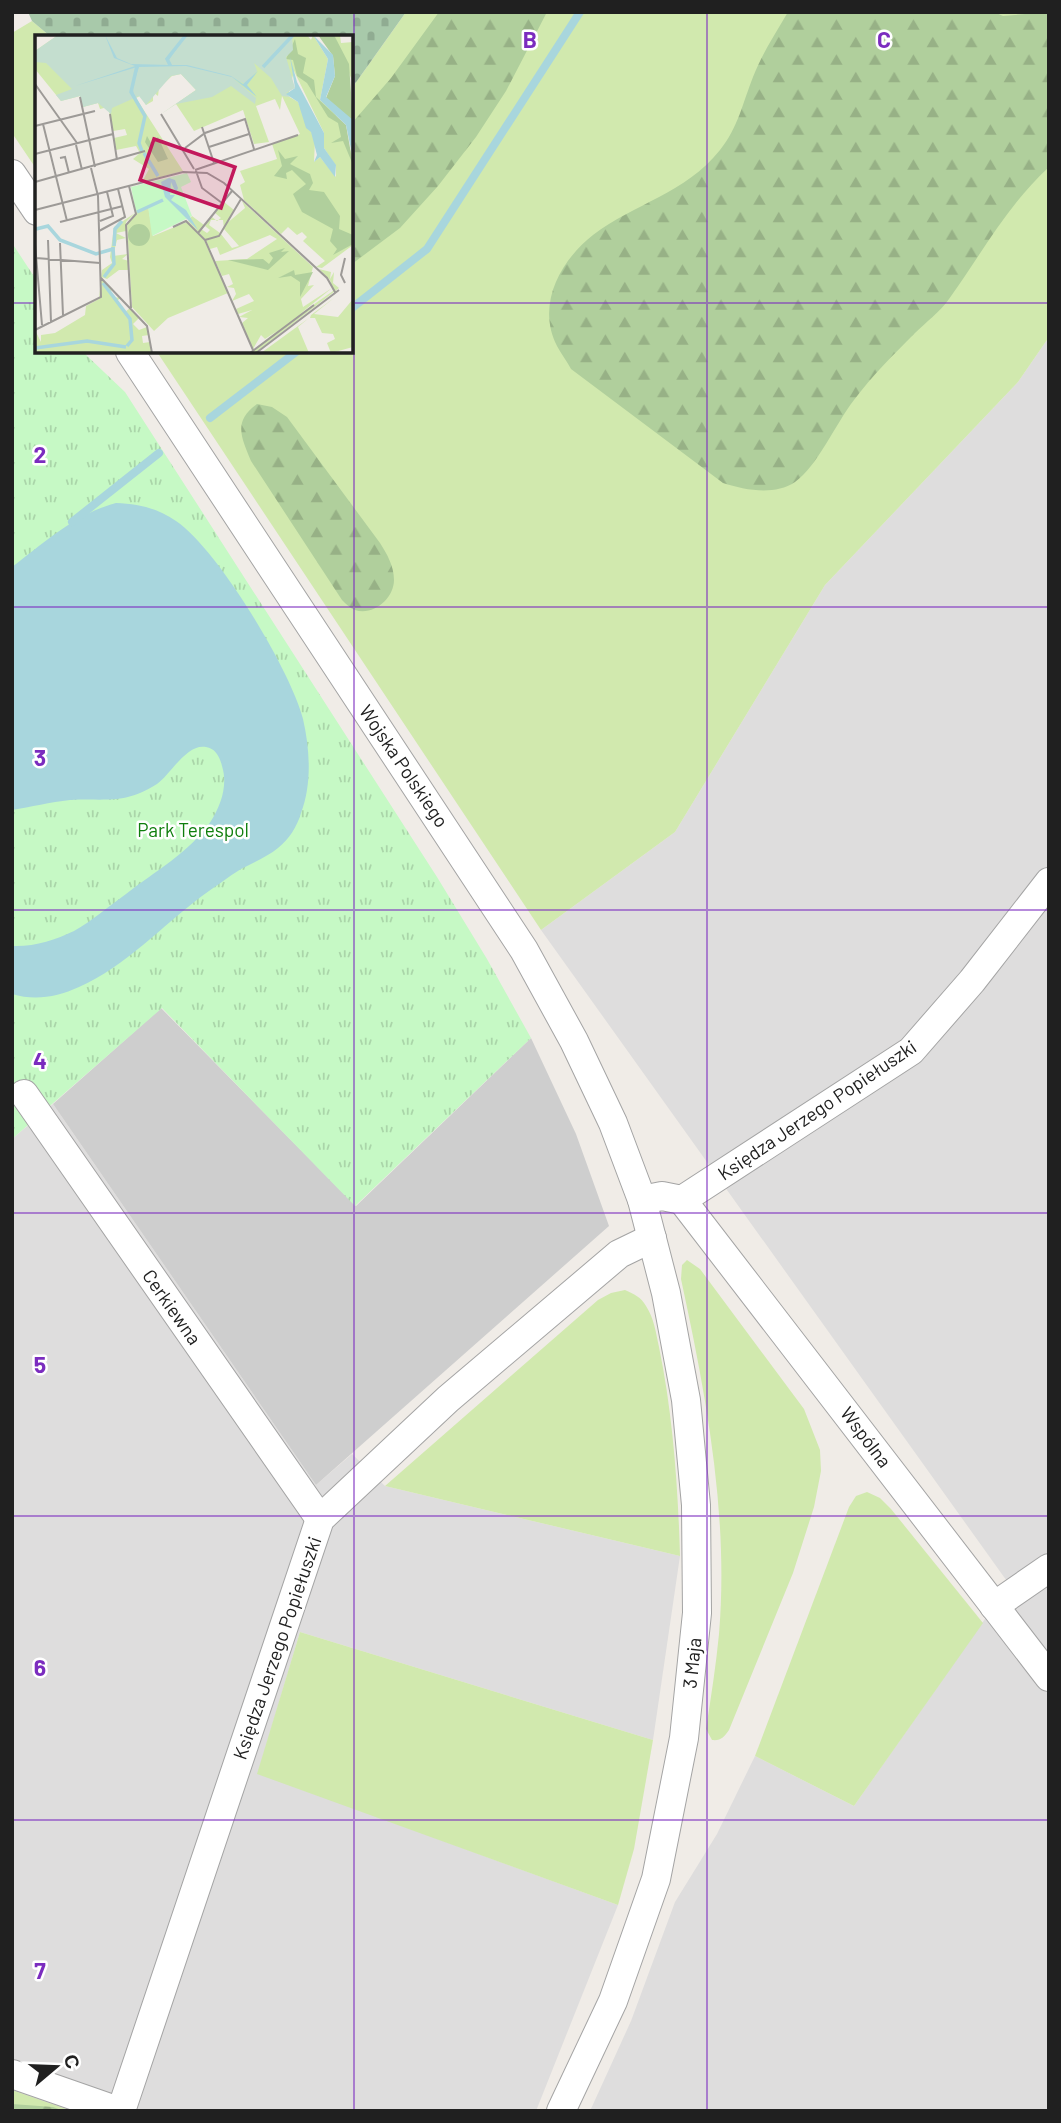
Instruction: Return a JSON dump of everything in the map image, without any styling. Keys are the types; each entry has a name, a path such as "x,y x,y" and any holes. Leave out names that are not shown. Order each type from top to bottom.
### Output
{"street":[{"path":"12,174 35,208"},
{"name":"Wojska Polskiego","path":"131,354 524,950 580,1053 613,1123 642,1200"},
{"name":"Księdza Jerzego Popiełuszki","path":"682,1199 911,1051 972,981 1049,882"},
{"name":"Cerkiewna","path":"24,1094 320,1519"},
{"path":"642,1200 662,1196 682,1199"},
{"name":"Wspólna","path":"682,1199 1049,1677"},
{"name":"3 Maja","path":"561,2111 613,2001 656,1878 684,1738 696,1627 696,1505 686,1400 666,1293 642,1200"},
{"name":"Księdza Jerzego Popiełuszki","path":"120,2111 320,1519 458,1390 619,1254 652,1238"},
{"path":"995,1606 1049,1568"},
{"path":"12,2074 120,2111"}],"shaded area":[{"path":"1049,337 1049,2111 590,2111 631,2021 675,1902 717,1834 755,1756 854,1806 994,1606 1014,1591 541,930 675,832 825,585 1018,382"},
{"path":"161,1008 356,1206 531,1038 576,1134 609,1226 316,1485 53,1104"},
{"path":"53,1104 316,1485 352,1454 385,1486 680,1556 653,1740 300,1632 258,1773 618,1905 536,2111 72,2111 12,2090 12,1139"}],"green space":[{"path":"28,12 406,12 354,85 354,35 49,35 32,21"},
{"path":"406,12 1049,12 1049,337 1018,382 825,585 675,832 541,930 158,354 354,354 354,85"},
{"path":"439,12 547,12 506,91 476,137 438,186 400,228 354,262 354,121 391,78"},
{"path":"788,12 994,12 1003,16 1049,12 1049,167 1007,214 945,304 861,391 819,456 803,475 787,486 759,490 723,483 571,369 557,346 549,315 555,285 570,258 581,246 609,224 676,188 706,165 720,150 736,124 760,60"},
{"path":"32,21 49,35 35,35 35,167 12,133 12,33"},
{"name":"Park Terespol","path":"12,243 35,278 35,354 85,354 125,392 437,877 531,1038 355,1206 162,1008 12,1139"},
{"path":"257,404 272,407 287,417 385,551 393,570 393,587 387,599 376,608 355,610 342,600 251,461 241,430 249,410"},
{"path":"687,1260 700,1269 804,1409 820,1450 821,1471 814,1507 793,1573 729,1730 722,1738 715,1740 712,1740 706,1729 719,1634 721,1545 707,1411 681,1279 682,1265"},
{"path":"625,1290 644,1303 657,1336 671,1425 680,1556 385,1486 598,1300"},
{"path":"867,1492 880,1498 891,1509 983,1623 854,1806 755,1756 849,1507 856,1496"},
{"path":"300,1632 653,1740 634,1849 618,1905 257,1774"},
{"path":"12,2090 72,2111 12,2111"},
{"path":"12,2104 53,2107 64,2111 12,2111"}],"water":[{"path":"116,503 148,508 176,521 193,535 211,557 250,612 284,672 303,719 309,767 305,802 297,823 282,844 202,896 112,969 62,993 46,997 21,996 12,994 12,946 52,940 74,931 94,918 193,842 211,821 222,795 224,773 218,756 209,748 199,747 186,754 157,784 135,795 115,799 70,800 12,810 12,567 74,521"}],"waterway":[{"path":"354,306 427,249 580,12"},
{"path":"210,418 293,354"},
{"path":"72,522 159,453"}]}
